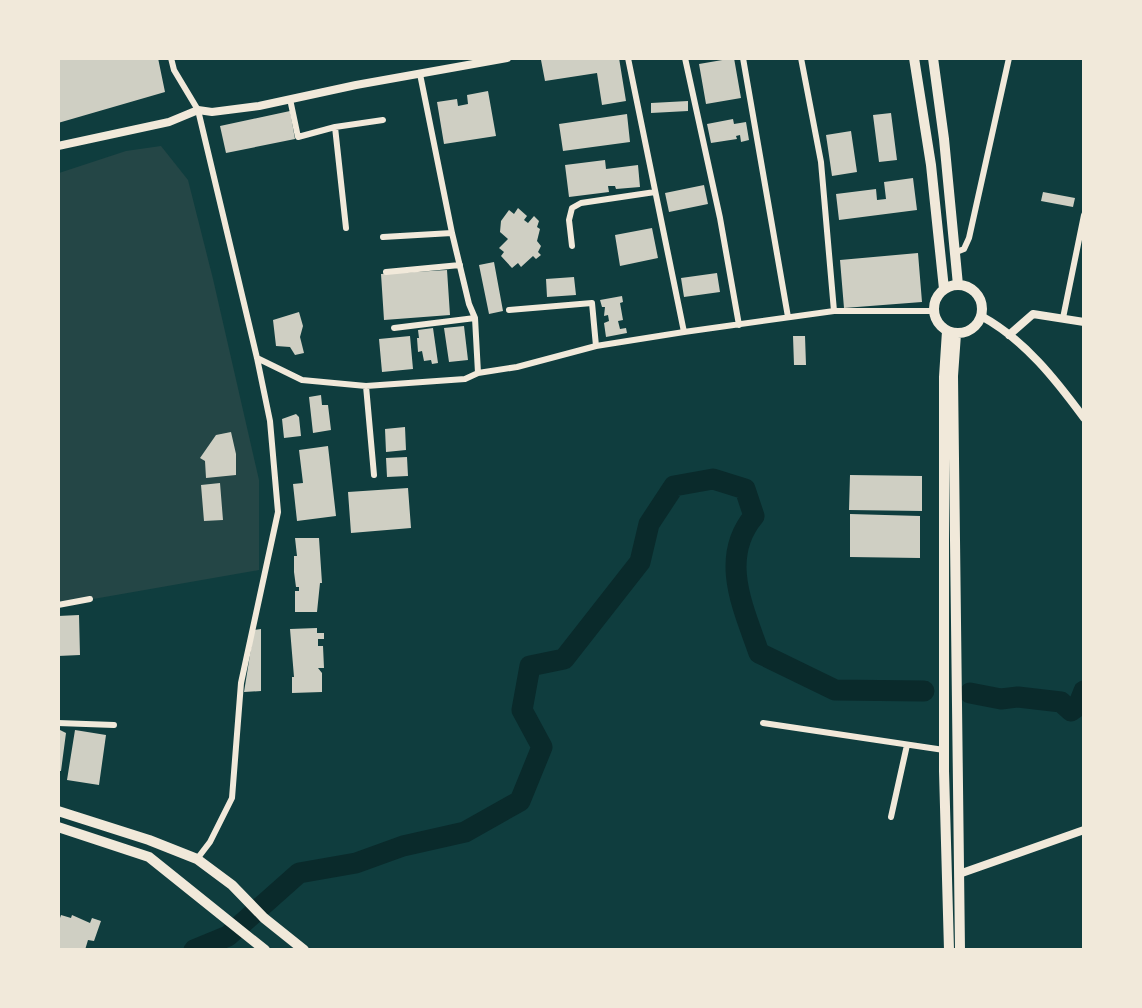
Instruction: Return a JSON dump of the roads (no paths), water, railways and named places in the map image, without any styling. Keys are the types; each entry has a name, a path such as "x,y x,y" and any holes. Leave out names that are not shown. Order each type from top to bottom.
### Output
{"main road":[{"path":"914,58 931,165 944,289"},
{"path":"933,58 944,140 958,285"},
{"path":"951,333 969,331 981,316 981,304 970,288 958,285 944,289 937,297 933,311 936,320 951,333 960,950"},
{"path":"949,950 944,750 944,377 951,333"},
{"path":"58,812 149,840 197,859 232,885 264,918 303,949"},
{"path":"58,827 149,857 266,950"}],"street":[{"path":"171,58 174,70 198,110 257,358 270,421 278,512 241,683 232,798 210,842 197,859"},
{"path":"58,146 169,122 198,110 212,112 290,99 507,58"},
{"path":"628,58 684,332"},
{"path":"686,58 720,218 739,325"},
{"path":"743,58 788,317"},
{"path":"801,58 821,162 834,311"},
{"path":"954,253 964,249 969,238 1009,58"},
{"path":"420,74 452,232 469,304 475,318 478,373"},
{"path":"290,99 298,137 335,127 383,120"},
{"path":"335,127 346,228"},
{"path":"572,246 569,220 572,208 581,203 655,192"},
{"path":"1063,318 1083,215"},
{"path":"383,237 452,232"},
{"path":"386,272 460,266"},
{"path":"509,310 592,303 596,346"},
{"path":"257,358 302,380 366,386 465,379 478,373 517,367 596,346 788,317 834,311 933,311"},
{"path":"1009,335 1033,314 1083,322"},
{"path":"981,316 1009,335 1057,382 1083,418"},
{"path":"394,328 475,318"},
{"path":"366,386 374,475"},
{"path":"58,605 90,599"},
{"path":"58,723 114,726"},
{"path":"763,723 944,750"},
{"path":"891,816 907,745"},
{"path":"960,874 1083,830"}],"waterway":[{"path":"194,950 228,936 299,873 356,863 403,846 465,832 520,801 542,747 522,710 530,666 564,659 640,562 649,524 674,486 713,479 745,489 754,516 744,532 738,549 737,583 759,653 835,690 924,691"},
{"path":"970,693 1001,699 1018,697 1061,702 1071,711 1078,706 1084,691"}]}
